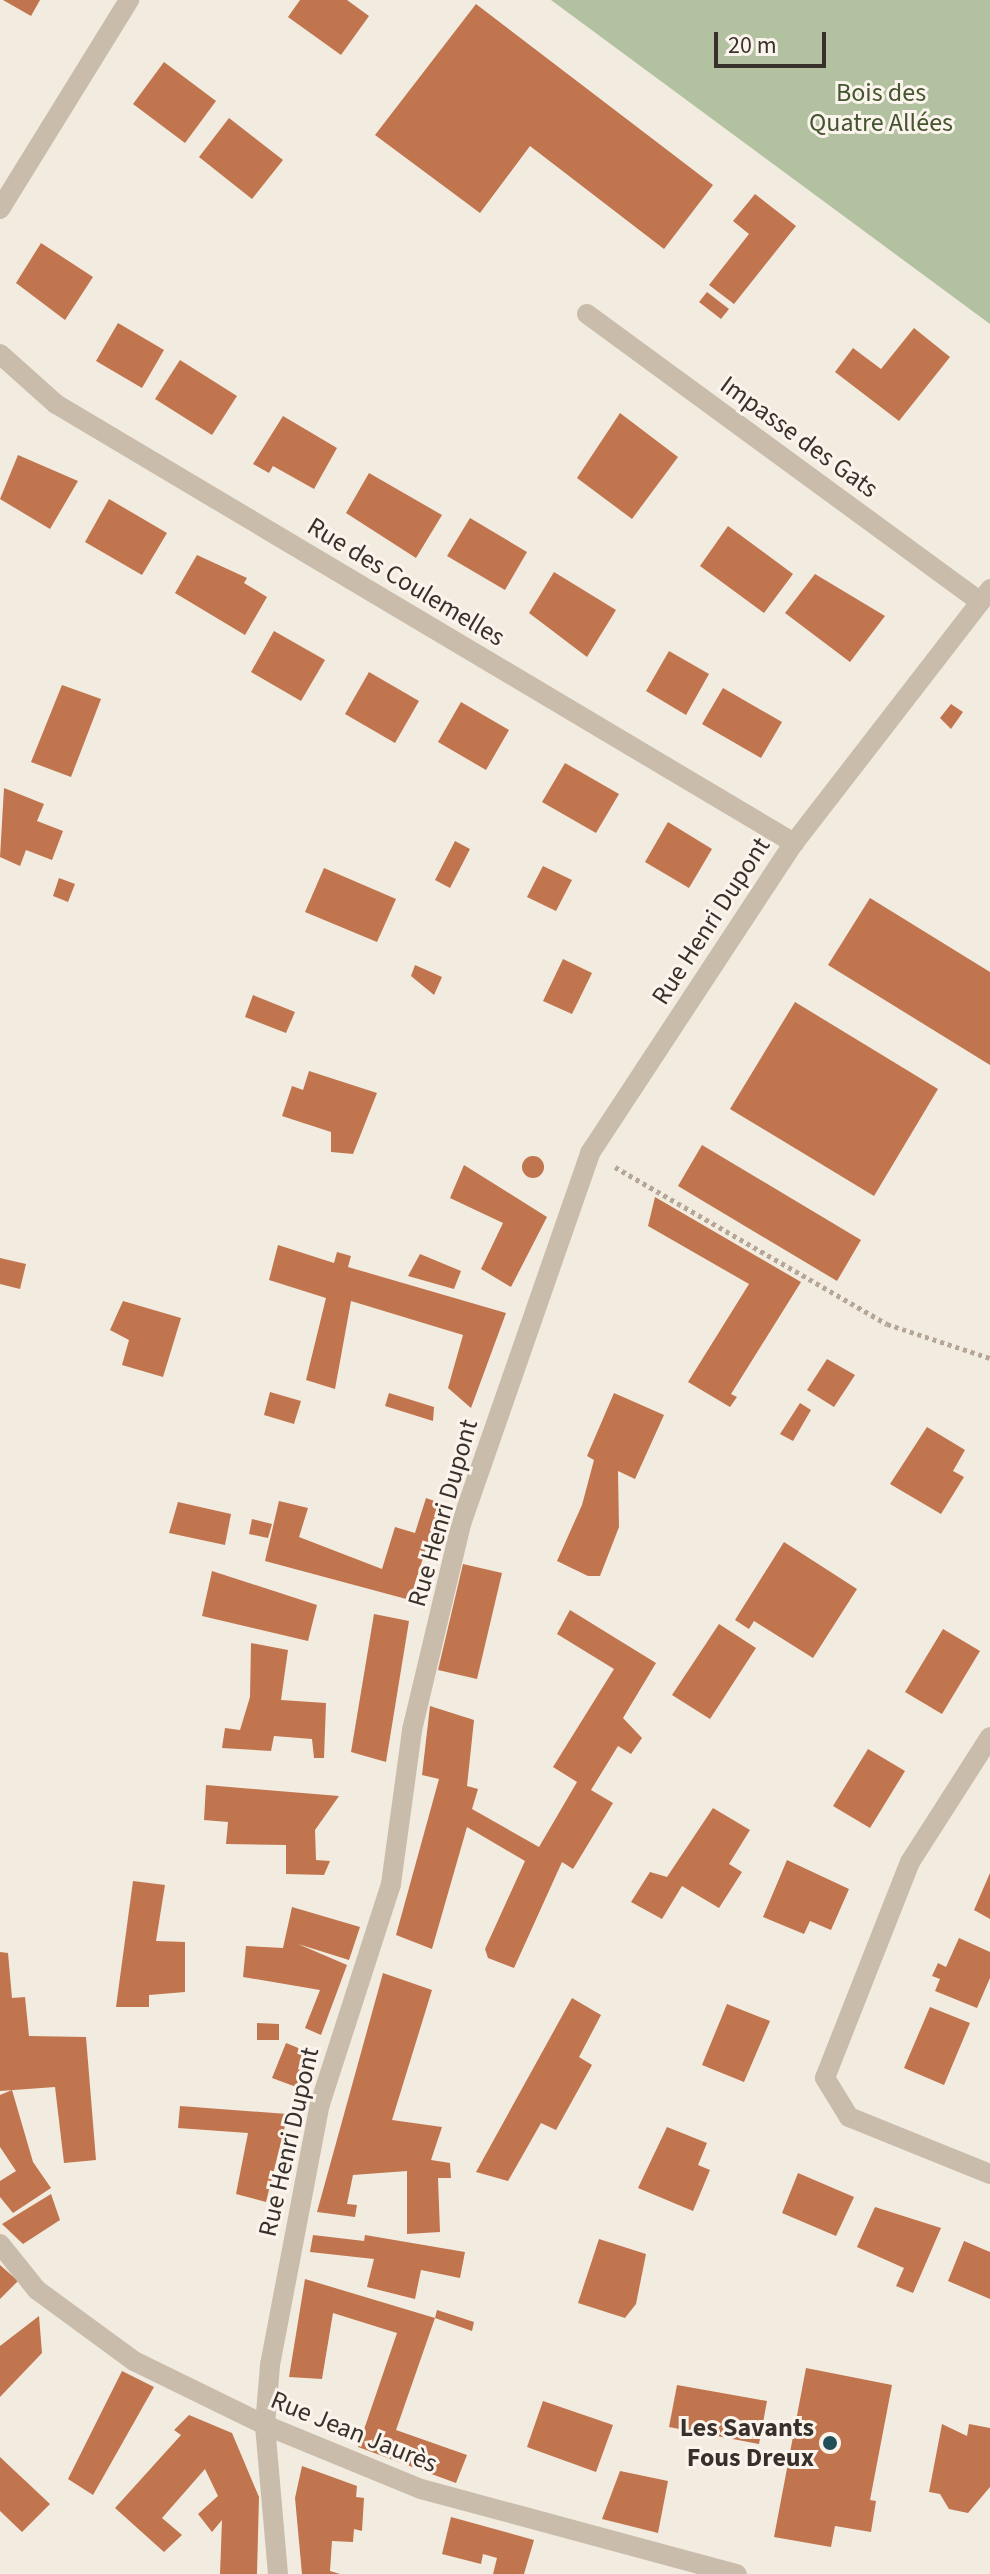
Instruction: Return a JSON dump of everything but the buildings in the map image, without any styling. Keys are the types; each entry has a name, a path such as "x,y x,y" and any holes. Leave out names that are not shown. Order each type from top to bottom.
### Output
{"street":[{"path":"0,209 129,0"},
{"name":"Impasse des Gats","path":"587,314 985,596"},
{"name":"Rue des Coulemelles","path":"0,354 56,404 794,843"},
{"name":"Rue Henri Dupont","path":"278,2574 265,2425 274,2328 320,2104 391,1884 412,1730 461,1524 590,1153 794,843 985,596"},
{"path":"990,1737 910,1862 825,2078 849,2117 990,2174"},
{"name":"Rue Jean Jaurès","path":"0,2244 37,2290 134,2361 265,2425 421,2489 737,2574"}],"path":[{"path":"590,1153 887,1324 990,1358"}],"green space":[{"name":"Bois des Quatre Allées","path":"551,0 990,0 990,324"}],"place":[{"name":"Les Savants Fous Dreux","path":"830,2443"}]}
